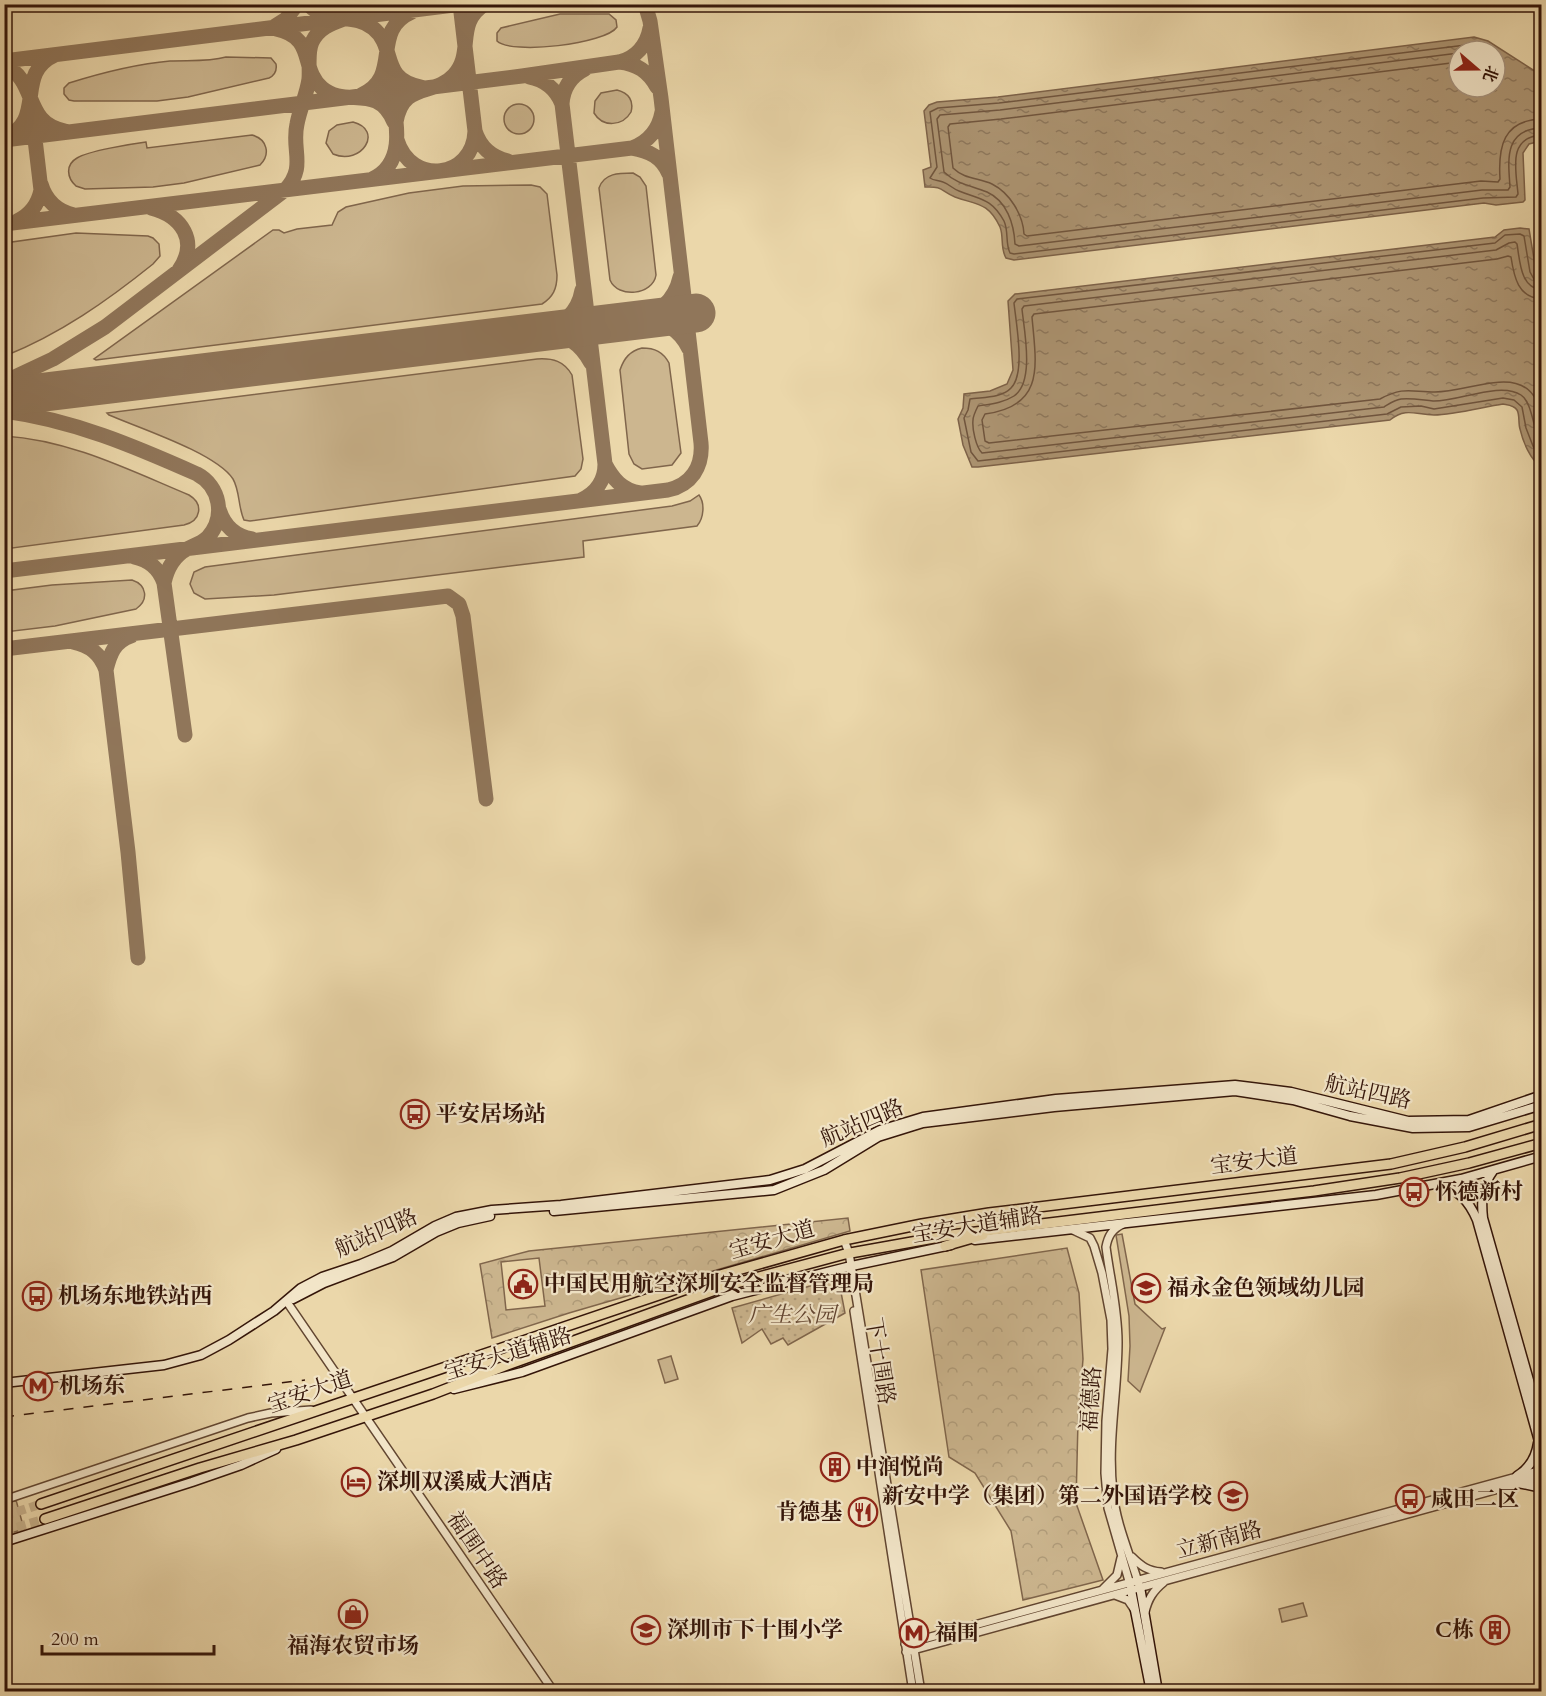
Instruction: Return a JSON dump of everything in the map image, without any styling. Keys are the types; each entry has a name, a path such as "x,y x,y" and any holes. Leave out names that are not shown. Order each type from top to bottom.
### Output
{"main road":[{"name":"航站四路","path":"287,1302 301,1288 322,1277 392,1251 435,1226 456,1217 492,1210 561,1205 770,1180 805,1169 880,1130 923,1117 1056,1099 1235,1085 1291,1092 1408,1121 1469,1120 1542,1095"},
{"name":"航站四路","path":"4,1383 164,1365 201,1355 287,1302 324,1283 393,1257 436,1232 458,1223 492,1216 774,1190 824,1170 878,1137 923,1123 1054,1107 1235,1091 1293,1100 1350,1116 1413,1128 1469,1127 1542,1105"},
{"name":"宝安大道","path":"41,1504 706,1279 844,1240 989,1213 1391,1164 1465,1148 1542,1124"},
{"name":"宝安大道","path":"45,1519 200,1467 296,1440 433,1394 729,1285 847,1254 1008,1227 1314,1191 1400,1178 1469,1163 1542,1143"},
{"name":"宝安大道辅路","path":"433,1394 522,1372 732,1296 849,1266 985,1238 1366,1196 1434,1184 1542,1156"},
{"path":"1493,1170 1487,1179 1482,1196 1484,1218 1542,1426"},
{"path":"1434,1184 1444,1185 1459,1193 1473,1210 1542,1452"},
{"path":"945,1246 1008,1227"},
{"path":"1538,1439 1533,1461 1518,1479 1542,1488"},
{"path":"4,1542 241,1465 296,1440"},
{"path":"1135,1585 1136,1611 1151,1692"},
{"path":"1135,1585 1146,1624 1158,1692"}],"street":[{"name":"福德路","path":"1127,1222 1113,1230 1108,1238 1104,1261 1112,1333 1111,1375 1106,1421 1105,1484 1108,1508 1135,1585"},
{"name":"福德路","path":"1064,1229 1082,1233 1090,1238 1104,1261"},
{"name":"下十围路","path":"844,1240 910,1647 921,1692"},
{"name":"福围中路","path":"287,1302 554,1692"},
{"path":"4,1500 248,1418 271,1413 322,1409"},
{"name":"立新南路","path":"910,1647 1097,1592 1135,1585 1518,1479 1542,1470"},
{"name":"立新南路","path":"1518,1479 1542,1477"},
{"path":"1097,1592 1106,1587 1117,1575 1124,1550 1141,1566 1151,1571 1175,1574"},
{"path":"1146,1624 1145,1611 1148,1600 1154,1590 1175,1574"},
{"name":"立新南路","path":"910,1647 1109,1596 1135,1585"},
{"path":"1109,1596 1128,1600 1136,1611"},
{"name":"下十围路","path":"910,1647 913,1692"}],"green space":[{"path":"560,14 609,14 616,20 617,27 596,38 558,46 520,47 497,41 497,33 501,28"},
{"path":"226,57 271,58 276,64 276,70 269,78 188,97 157,101 74,101 69,100 64,94 64,88 69,83 119,69 157,62"},
{"path":"617,90 630,98 631,112 618,122 602,121 594,113 595,101 601,93"},
{"path":"519,104 530,108 534,119 530,130 519,134 508,130 504,119 508,108"},
{"path":"353,122 362,126 367,132 366,145 353,155 333,154 326,143 329,131 337,125"},
{"path":"252,135 261,140 266,147 266,156 260,165 184,183 153,187 85,189 76,186 69,175 69,168 73,161 100,150 146,142 147,148"},
{"path":"633,173 640,177 646,186 656,275 649,287 627,292 614,286 610,280 599,188 604,179 608,177"},
{"path":"531,185 540,187 547,194 557,275 554,292 542,304 94,359 273,230 284,233 297,229 332,225 338,212 346,207 409,193 463,186"},
{"path":"76,233 148,236 159,244 160,256 136,278 82,316 45,338 5,356 5,243"},
{"path":"642,348 658,351 669,363 681,453 672,465 642,469 634,464 629,454 620,370 628,356"},
{"path":"537,359 558,361 572,375 583,459 581,469 575,476 250,521 244,520 235,484 224,469 194,451 107,413"},
{"path":"4,436 52,443 122,466 189,495 197,503 197,516 184,525 5,549"},
{"path":"699,495 703,510 697,526 583,541 584,557 274,595 205,599 194,593 190,584 194,572 205,567 672,506 690,501"},
{"path":"132,580 141,585 144,593 143,601 136,609 55,626 5,632 5,591 52,585"},
{"path":"848,1218 850,1231 569,1313 492,1338 480,1264 529,1251","holes":["539,1258 545,1306 506,1310 501,1262"]},
{"path":"1122,1234 1135,1304 1162,1329 1165,1328 1140,1392 1128,1381 1129,1316 1116,1235"},
{"path":"1067,1248 1079,1293 1083,1359 1078,1421 1076,1503 1103,1580 1023,1600 1011,1531 975,1473 949,1457 921,1270"},
{"name":"广生公园","path":"831,1280 840,1287 845,1313 788,1345 783,1338 771,1344 762,1329 742,1343 732,1308"},
{"path":"671,1356 678,1379 665,1383 658,1360"},
{"path":"16,1500 24,1529 5,1535 5,1504"},
{"path":"1303,1603 1307,1616 1282,1622 1279,1609"}],"water":[{"path":"1474,37 1481,39 1458,39"},
{"path":"1447,40 1447,99 1507,99 1507,53 1541,75 1541,141 1529,144 1523,153 1525,200 1523,202 1496,205 1484,203 1014,260 1006,258 1000,227 991,213 981,206 955,197 939,188 925,187 923,170 931,167 924,111 929,105 937,102 998,97"},
{"path":"1529,229 1536,271 1541,278 1541,467 1530,455 1525,445 1519,427 1517,410 1513,406 1503,404 1450,414 1406,413 1390,420 972,467 963,445 958,419 963,408 964,394 990,391 1007,384 1013,370 1008,301 1015,294 1495,237 1504,230"}],"taxiway":[{"path":"275,26 286,19 297,4"},
{"path":"308,4 316,11 332,18 357,20 373,28 385,44 390,62 399,77 421,87"},
{"path":"4,382 53,359 105,327 285,190 292,182 297,166 296,133 308,85 310,46 317,34 324,28 355,14 369,4"},
{"path":"397,140 404,155 415,165 427,170 440,171 453,167 464,159 472,147 475,131 460,4"},
{"path":"4,61 462,4"},
{"path":"396,122 405,100 420,91 446,82 454,75 463,57 470,20 485,4"},
{"path":"4,571 668,490 676,488 689,479 698,467 701,443 661,98 650,21 645,4"},
{"path":"361,95 374,87 381,77 392,30 399,20 412,12"},
{"path":"4,140 619,62 640,50 650,28"},
{"path":"276,29 289,33 303,46 311,72 322,88 341,97 370,99 379,103 387,110 394,122"},
{"path":"4,138 17,130 25,120 36,73 43,63 55,55"},
{"path":"619,62 641,69 657,87"},
{"path":"4,65 15,72 22,81 42,120 51,127 65,131"},
{"path":"581,500 599,485 605,464 562,104 569,83 585,69"},
{"path":"529,77 549,86 557,94 562,104"},
{"path":"372,179 384,171 395,149 396,122 390,82"},
{"path":"17,221 33,209 41,190 30,97"},
{"path":"4,224 632,148 652,134 662,112"},
{"path":"475,131 487,150 496,157 508,161"},
{"path":"632,148 654,156 663,163 669,174"},
{"path":"41,184 53,204 62,211 74,215"},
{"path":"151,208 171,217 184,231 187,249 179,270"},
{"path":"635,320 651,314 664,305 674,293 680,277"},
{"path":"538,332 554,327 567,318 577,306 582,290"},
{"path":"641,320 649,320 670,327 681,336 689,349"},
{"path":"544,332 572,341 591,363"},
{"path":"4,411 30,415 103,435 205,479 218,502 214,529 208,537 182,552 175,559 164,583"},
{"path":"605,464 619,483 640,493"},
{"path":"219,509 231,529 252,539"},
{"path":"134,557 153,565 164,583 185,735"},
{"path":"4,649 448,596 459,604 463,616 486,799"},
{"path":"106,670 114,649 120,642 131,636 130,634"},
{"path":"73,642 94,651 106,670 138,958"}],"runway":[{"path":"4,397 696,313"}],"tunnel":[{"path":"4,1516 41,1504"},
{"path":"4,1531 45,1519"}],"railway":[{"path":"4,1417 305,1380"}],"place":[{"name":"平安居场站","path":"415,1114"},
{"name":"怀德新村","path":"1414,1192"},
{"name":"中国民用航空深圳安全监督管理局","path":"523,1284"},
{"name":"福永金色领域幼儿园","path":"1146,1288"},
{"name":"机场东地铁站西","path":"37,1296"},
{"name":"机场东","path":"38,1386"},
{"name":"中润悦尚","path":"835,1467"},
{"name":"深圳双溪威大酒店","path":"356,1482"},
{"name":"新安中学（集团）第二外国语学校","path":"1233,1496"},
{"name":"咸田二区","path":"1410,1499"},
{"name":"肯德基","path":"863,1512"},
{"name":"福海农贸市场","path":"353,1614"},
{"name":"深圳市下十围小学","path":"646,1630"},
{"name":"C栋","path":"1495,1630"},
{"name":"福围","path":"914,1633"}]}
